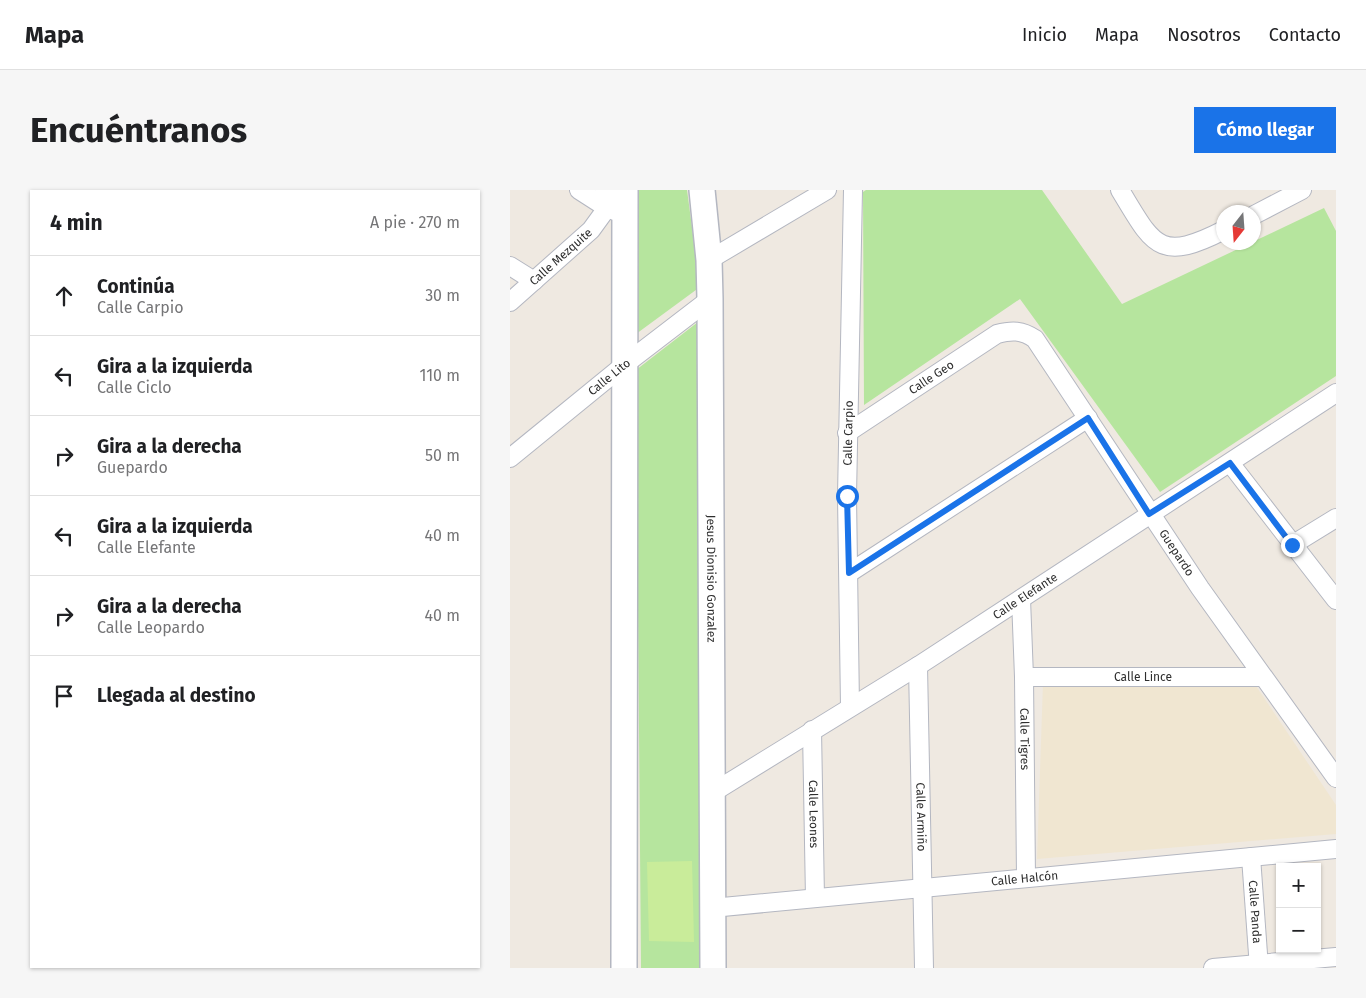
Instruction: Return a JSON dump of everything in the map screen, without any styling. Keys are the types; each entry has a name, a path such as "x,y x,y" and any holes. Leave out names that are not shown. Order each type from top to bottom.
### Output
{"street":[{"path":"579,190 616,212"},
{"path":"605,190 616,212 624,365 624,968"},
{"path":"616,212 625,190"},
{"name":"Jesus Dionisio Gonzalez","path":"702,190 709,260 710,299 713,968"},
{"path":"709,260 827,190"},
{"name":"Calle Carpio","path":"850,707 847,433 853,190"},
{"path":"1120,190 1147,234 1155,242 1164,246 1174,247 1189,245 1216,234"},
{"path":"1261,211 1302,190"},
{"name":"Calle Mezquite","path":"510,302 591,230 616,212"},
{"path":"510,266 534,281"},
{"name":"Calle Lito","path":"510,458 624,365 710,299"},
{"name":"Calle Geo","path":"847,433 997,334 1019,331"},
{"name":"Guepardo","path":"1019,331 1035,339 1149,514 1336,778"},
{"name":"Calle Elefante","path":"712,793 918,666 1336,394"},
{"path":"849,573 1088,418"},
{"path":"1230,463 1336,600"},
{"path":"1292,545 1336,518"},
{"name":"Calle Tigres","path":"1021,600 1024,677 1026,878"},
{"name":"Calle Armiño","path":"918,666 924,968"},
{"name":"Calle Lince","path":"1024,677 1263,677"},
{"name":"Calle Leones","path":"812,730 815,898"},
{"name":"Calle Halcón","path":"712,908 1336,849"},
{"name":"Calle Panda","path":"1252,856 1259,966"},
{"path":"1212,968 1259,966 1336,957"}],"shaded area":[{"path":"1043,683 1254,683 1336,805 1336,834 1037,859"}],"green space":[{"path":"636,190 687,190 700,287 636,334"},
{"path":"866,190 1042,190 1122,304 1236,250 1261,250 1261,238 1324,208 1336,231 1336,376 1160,492 1020,299 864,405 863,192"},
{"path":"698,322 706,968 641,968 636,370"},
{"path":"692,861 694,942 649,941 647,862"}],"route":[{"path":"847,496 849,573 1088,418 1149,514 1230,463 1292,545"}]}
